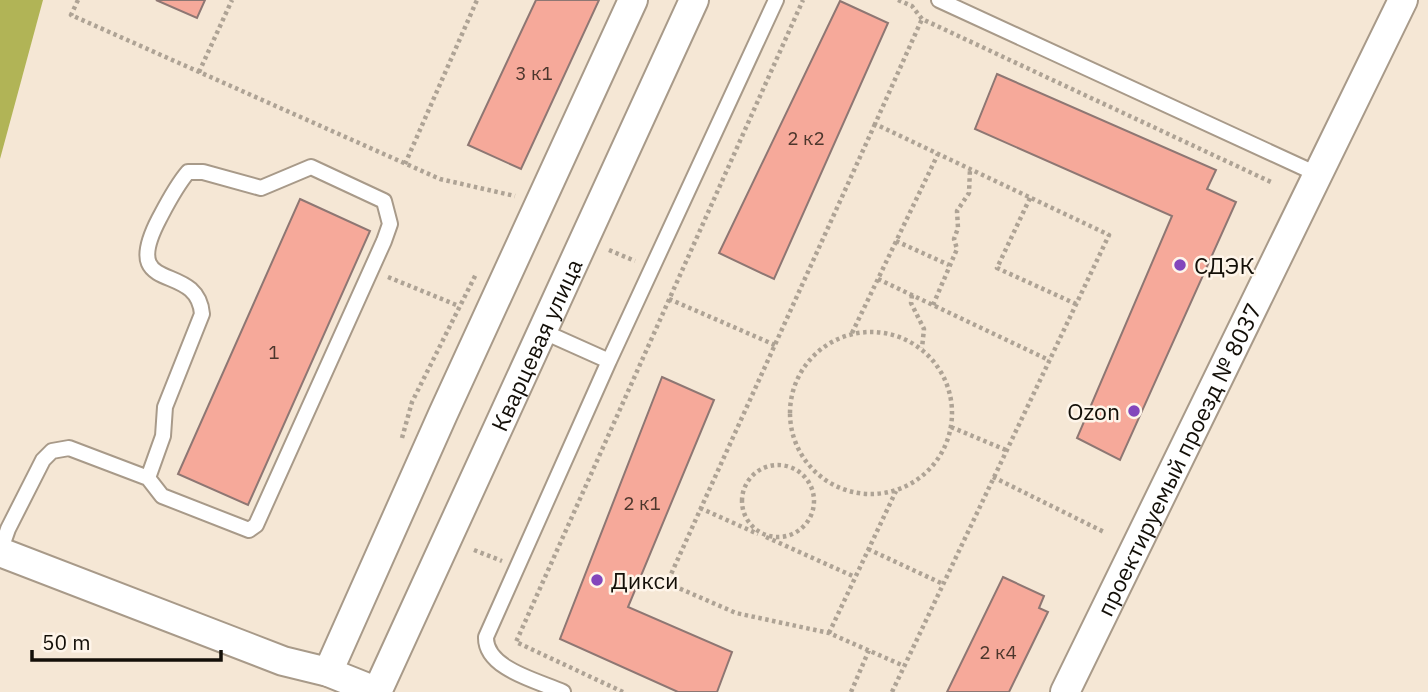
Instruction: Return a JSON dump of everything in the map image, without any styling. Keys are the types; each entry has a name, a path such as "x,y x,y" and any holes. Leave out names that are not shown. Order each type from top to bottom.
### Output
{"street":[{"path":"328,672 633,0"},
{"name":"Кварцевая улица","path":"377,692 694,0"},
{"name":"проектируемый проезд № 8037","path":"1065,692 1403,0"},
{"path":"0,552 283,661 328,672 377,692"}],"lane":[{"path":"563,692 499,663 486,645 486,637 609,361 776,0"},
{"path":"939,0 1317,174"},
{"path":"0,552 32,479 52,452 69,449 148,478 162,496 249,530 256,525 390,224 384,201 311,167 261,188 203,172 188,172 178,183 147,243 145,258 150,268 191,289 201,300 202,314 165,407 163,436 148,478"},
{"path":"542,331 609,361"}],"path":[{"path":"78,0 71,15 440,179 523,198"},
{"path":"200,72 232,0"},
{"path":"405,163 477,0"},
{"path":"623,692 516,642 803,0"},
{"path":"898,0 912,6 922,19 1270,182"},
{"path":"904,666 829,633 736,613 667,583 922,19"},
{"path":"875,124 1109,235 892,692"},
{"path":"852,333 938,154"},
{"path":"933,305 957,249 954,239 958,228 957,211 970,193 970,169"},
{"path":"1030,198 997,268 1076,304"},
{"path":"896,241 949,265"},
{"path":"401,441 412,402 479,269"},
{"path":"371,270 459,306"},
{"path":"878,279 1049,360"},
{"path":"912,295 911,303 924,329 922,349"},
{"path":"669,299 775,345"},
{"path":"884,332 904,338 922,349 937,364 947,383 952,403 951,427 946,445 935,463 919,478 896,490 870,494 848,491 829,482 812,469 800,452 792,432 790,411 793,390 802,370 815,354 832,341 852,333 884,332"},
{"path":"951,427 1006,450"},
{"path":"773,465 792,467 804,476 811,487 814,502 811,515 803,527 791,535 777,537 754,530 743,514 741,505 749,478 760,469 773,465"},
{"path":"804,476 812,469"},
{"path":"993,477 1104,532"},
{"path":"829,633 896,490"},
{"path":"700,508 855,577"},
{"path":"868,549 943,584"},
{"path":"851,692 869,650"}],"shaded area":[{"path":"0,0 43,0 0,159"}],"building":[{"path":"156,0 205,0 197,18"},
{"path":"536,0 599,0 521,169 468,145"},
{"path":"840,1 888,23 774,279 719,253"},
{"path":"997,74 1216,170 1207,189 1236,202 1120,460 1077,438 1172,216 975,129"},
{"path":"300,199 370,231 248,505 178,474"},
{"path":"662,377 714,400 628,607 732,652 717,692 678,692 560,639"},
{"path":"1003,577 1044,596 1039,608 1048,612 1009,692 947,692"}],"place":[{"name":"СДЭК","path":"1180,265"},
{"name":"Ozon","path":"1134,411"},
{"name":"Дикси","path":"597,580"}]}
